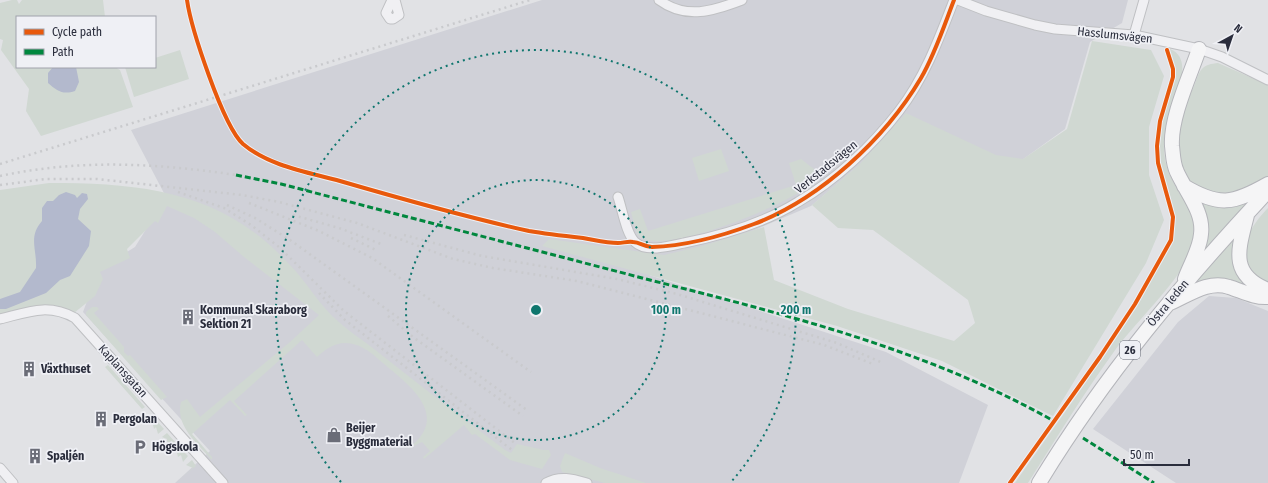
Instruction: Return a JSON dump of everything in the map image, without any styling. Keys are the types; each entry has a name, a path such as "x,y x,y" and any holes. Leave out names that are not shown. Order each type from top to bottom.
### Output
{"highway":[{"path":"1182,285 1197,250 1201,234 1201,222 1198,211 1183,186 1176,170 1173,159 1172,143 1174,121 1199,49"},
{"path":"1183,186 1201,196 1212,200 1223,201 1239,199 1268,184"},
{"name":"Östra leden","path":"1039,483 1065,440 1096,394 1165,306 1182,285 1268,191"},
{"path":"1247,213 1240,243 1239,258 1241,265 1250,280 1268,290"},
{"path":"1165,306 1195,290 1210,286 1227,286 1259,297 1268,297"}],"street":[{"path":"392,0 386,13 390,19 393,20 399,15 395,0"},
{"path":"659,0 669,6 689,13 713,10 742,0"},
{"name":"Verkstadsvägen","path":"618,196 629,232 634,241 648,247 668,246 707,238 754,224 798,202 853,160 899,112 923,76 954,0"},
{"name":"Hasslumsvägen","path":"958,0 986,11 1035,25 1062,30 1134,35 1223,54 1268,80"},
{"path":"1134,35 1144,0"},
{"name":"Kaplansgatan","path":"0,319 31,311 50,309 63,311 75,318 223,483"},
{"path":"0,468 13,483"},
{"path":"546,483 554,479 571,478 587,483"}],"shaded area":[{"path":"12,0 17,0 19,4 22,0 103,0 105,16 16,16 16,68 117,68 120,70 133,107 41,136 26,111 29,89 1,50 3,40 0,39 0,3"},
{"path":"542,0 1128,0 1122,23 1090,42 1065,129 1022,160 857,167 811,206 649,275 886,352 988,405 959,483 175,483 210,451 83,312 99,269 135,247 166,197 131,130"},
{"path":"1092,41 1151,50 1164,76 1149,127 1149,175 1164,220 1146,263 1053,416 942,361 837,326 542,246 549,239 664,255 702,246 764,227 774,280 848,309 954,341 975,323 968,300 873,230 838,228 812,205 859,165 906,113 996,155 1023,159 1067,129"},
{"path":"1170,49 1178,55 1182,63 1182,73 1180,84 1166,125 1164,137 1165,156 1167,168 1173,182 1192,212 1195,220 1196,239 1192,251 1185,265 1163,294 1118,346 1028,483 1015,483 1085,384 1118,334 1164,259 1170,246 1174,233 1174,212 1162,169 1159,139 1162,121 1175,77 1175,70 1169,52"},
{"path":"180,50 189,79 134,97 125,68 156,68 156,58"},
{"path":"1218,63 1268,85 1268,176 1257,185 1233,195 1219,195 1201,190 1189,181 1182,168 1179,152 1179,135 1183,118 1198,76 1201,70 1205,67"},
{"path":"721,149 729,171 699,181 692,158"},
{"path":"801,159 819,173 820,176 808,187 788,199 733,223 703,233 676,239 654,241 638,235 631,212 640,209 648,231 796,185 789,163"},
{"path":"49,183 84,183 149,189 179,196 208,206 236,221 263,240 289,264 326,310 344,327 505,450 511,453 517,444 549,450 551,455 542,469 510,460 475,434 472,435 464,425 424,459 423,457 430,451 422,442 408,449 420,438 426,427 427,417 424,406 410,387 373,354 363,348 353,344 342,343 329,348 317,357 302,340 234,401 247,415 245,416 230,400 192,434 212,457 212,460 194,441 184,426 180,411 181,402 187,399 200,417 290,342 319,315 244,257 215,232 194,218 167,206 158,223 155,221 127,249 130,258 100,272 103,279 95,296 74,313 56,307 46,307 28,310 0,318 0,190"},
{"path":"1197,198 1251,199 1202,252"},
{"path":"1268,208 1268,284 1252,275 1247,266 1245,248 1247,239 1256,222"},
{"path":"1235,237 1253,287 1192,285 1232,241"},
{"path":"1209,296 1236,298 1268,311 1268,483 1176,483 1093,429 1178,322"},
{"path":"92,307 97,307 99,309 94,313 124,347 124,352 128,356 130,355 167,397 161,400 86,315 86,312"},
{"path":"108,365 145,407 142,409 105,367"},
{"path":"155,419 164,429 158,434 156,427 154,429 152,421"},
{"path":"167,433 176,443 174,445 167,442 167,439 162,437"},
{"path":"179,447 188,456 183,462 181,455 178,457 176,449"},
{"path":"565,453 600,468 646,483 605,483 562,472 560,466"},
{"path":"192,460 196,466 175,483 193,468 186,465"}],"water":[{"path":"52,68 76,68 79,82 75,91 67,93 60,92 54,88 48,83 48,73"},
{"path":"66,192 75,195 77,198 82,193 87,194 88,199 80,209 78,219 91,231 89,246 70,276 60,280 46,293 6,309 0,309 0,299 20,292 36,268 34,238 35,232 42,221 42,208 47,201 53,201 59,195"}],"railway":[{"path":"0,164 530,0"},
{"path":"0,176 59,167 88,165 147,166 236,175"},
{"path":"0,185 46,179 97,179 242,195 279,202 357,223 453,259 493,268 577,281 824,345 873,364"},
{"path":"178,192 224,208 251,225 279,247 344,311 516,444"},
{"path":"249,203 319,231 372,258 531,372"},
{"path":"227,205 255,218 290,240 527,410"},
{"path":"293,215 339,228 381,244"},
{"path":"404,235 482,256 617,279 677,294 837,343 883,363"},
{"path":"351,238 378,251"},
{"path":"319,293 345,320 512,450"},
{"path":"388,316 413,337 523,416"}],"marked path":[{"path":"236,175 281,184 805,321 906,354 956,374 1004,395 1052,420"},
{"path":"1083,438 1154,483"}],"cycle path":[{"path":"187,0 201,53 226,118 235,134 243,144 264,158 302,171 505,226 529,231 618,243 635,242 652,247 677,245 703,240 754,224 779,213 826,183 870,144 906,101 931,59 954,0"},
{"path":"1010,483 1100,357 1135,304 1171,240 1173,217 1158,163 1157,146 1160,121 1173,77 1173,69 1167,50"}],"place":[{"name":"Kommunal Skaraborg Sektion 21","path":"188,317"},
{"name":"Växthuset","path":"29,369"},
{"name":"Pergolan","path":"101,419"},
{"name":"Beijer Byggmaterial","path":"334,435"},
{"name":"Högskola","path":"140,447"},
{"name":"Spaljén","path":"35,456"}]}
